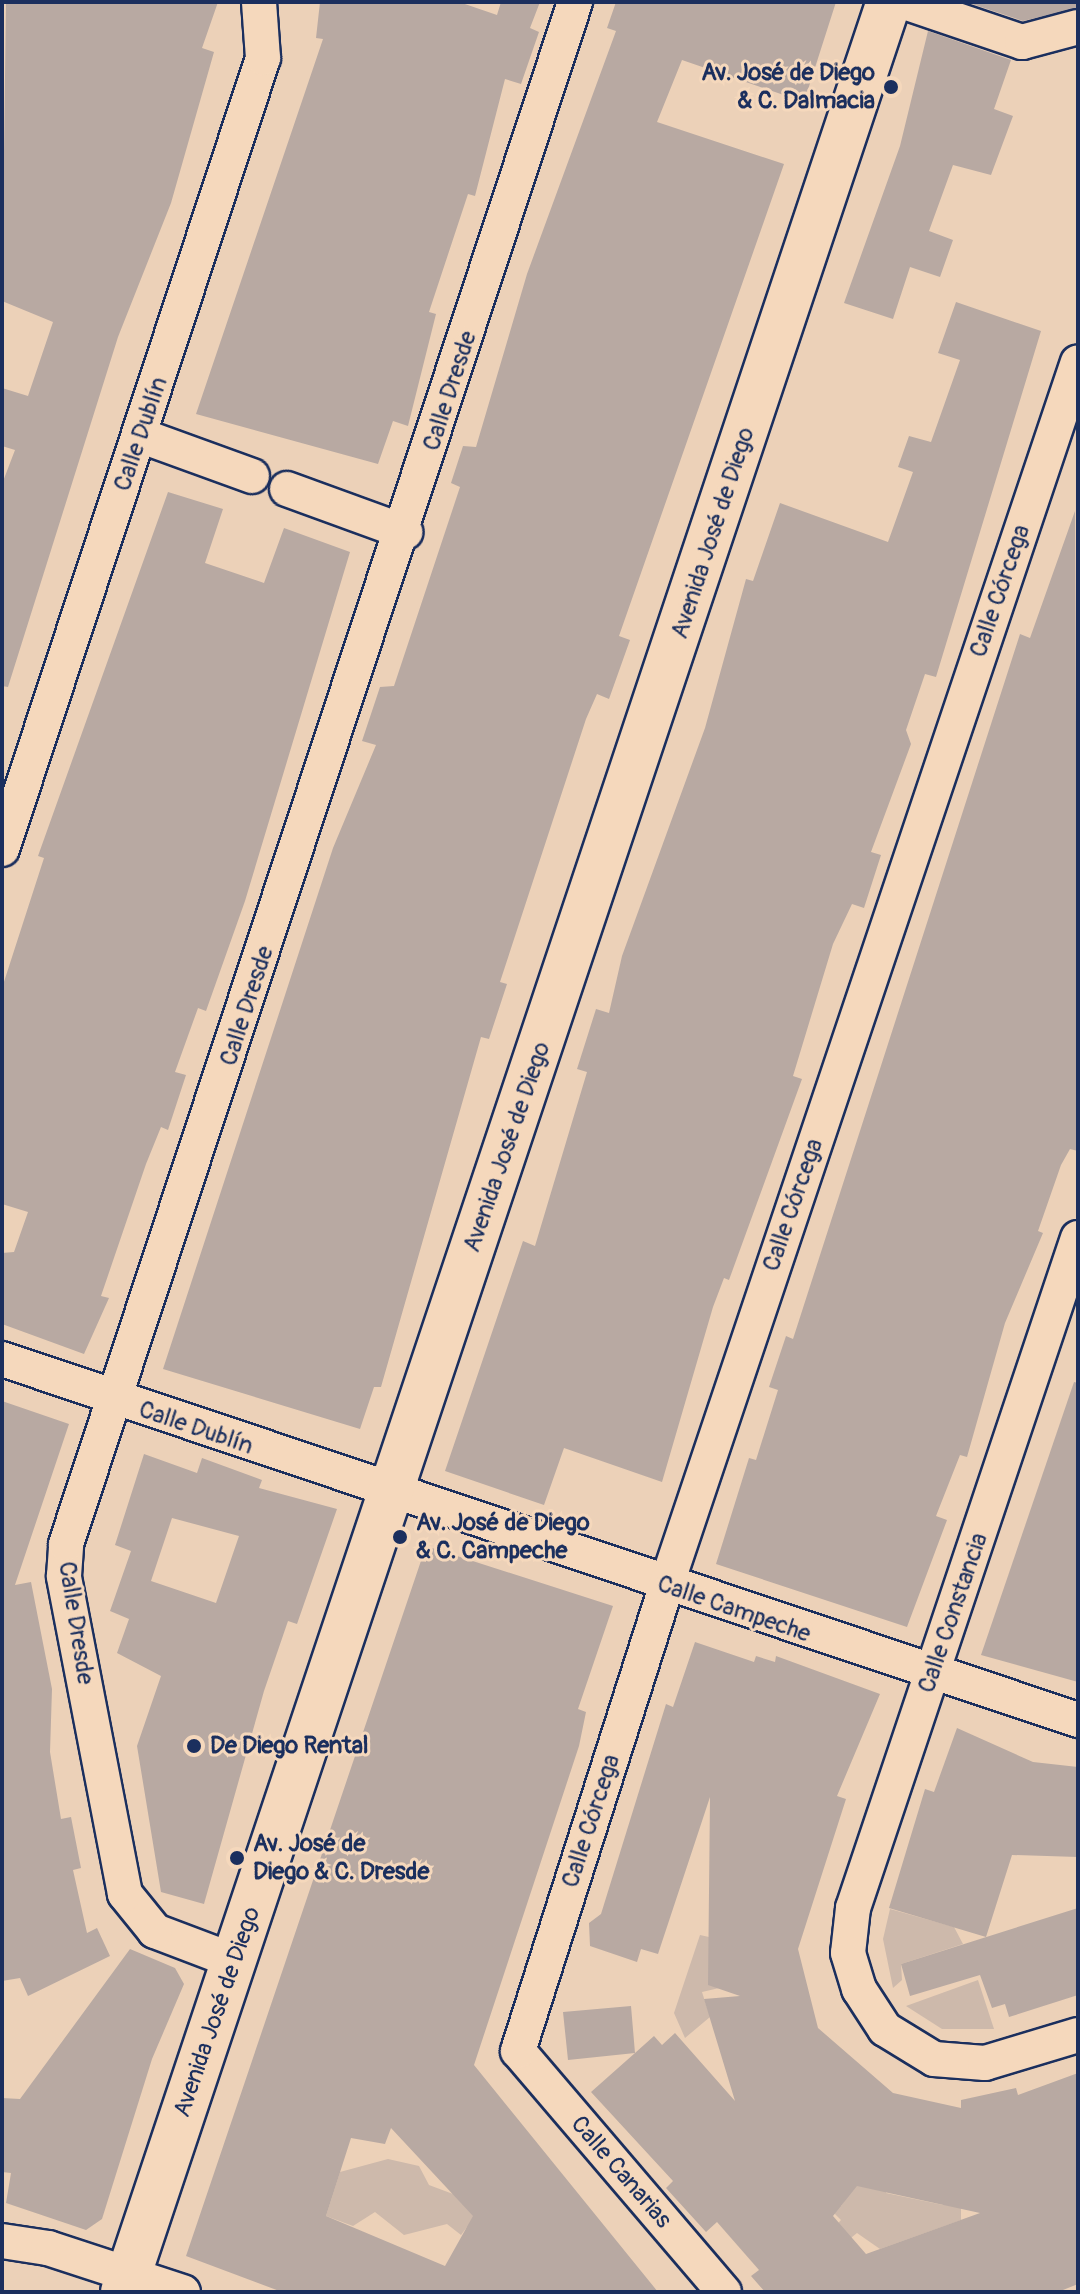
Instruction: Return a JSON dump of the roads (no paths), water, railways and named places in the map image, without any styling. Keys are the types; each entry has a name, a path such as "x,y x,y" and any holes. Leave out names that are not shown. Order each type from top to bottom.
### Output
{"main road":[{"name":"Avenida José de Diego","path":"126,2282 889,2"}],"street":[{"name":"Calle Dresde","path":"234,1961 155,1931 125,1894 64,1576 76,1509 116,1401 405,532 575,2"},
{"path":"904,2 1022,42 1078,27"},
{"name":"Calle Dublín","path":"2,849 142,436 263,58 261,9"},
{"name":"Calle Córcega","path":"518,2051 666,1586 1078,362"},
{"path":"142,436 252,476"},
{"path":"287,489 405,532"},
{"name":"Calle Constancia","path":"1078,1238 853,1908 848,1953 859,1989 885,2029 934,2059 985,2063 1078,2035"},
{"name":"Calle Dublín","path":"2,1359 390,1495"},
{"name":"Calle Campeche","path":"390,1495 931,1676 1078,1720"},
{"name":"Calle Canarias","path":"518,2051 724,2292"},
{"path":"2,2241 126,2282 183,2292"}],"place":[{"name":"Av. José de Diego & C. Dalmacia","path":"891,87"},
{"name":"Av. José de Diego & C. Campeche","path":"400,1537"},
{"name":"De Diego Rental","path":"194,1746"},
{"name":"Av. José de Diego & C. Dresde","path":"237,1858"}]}
